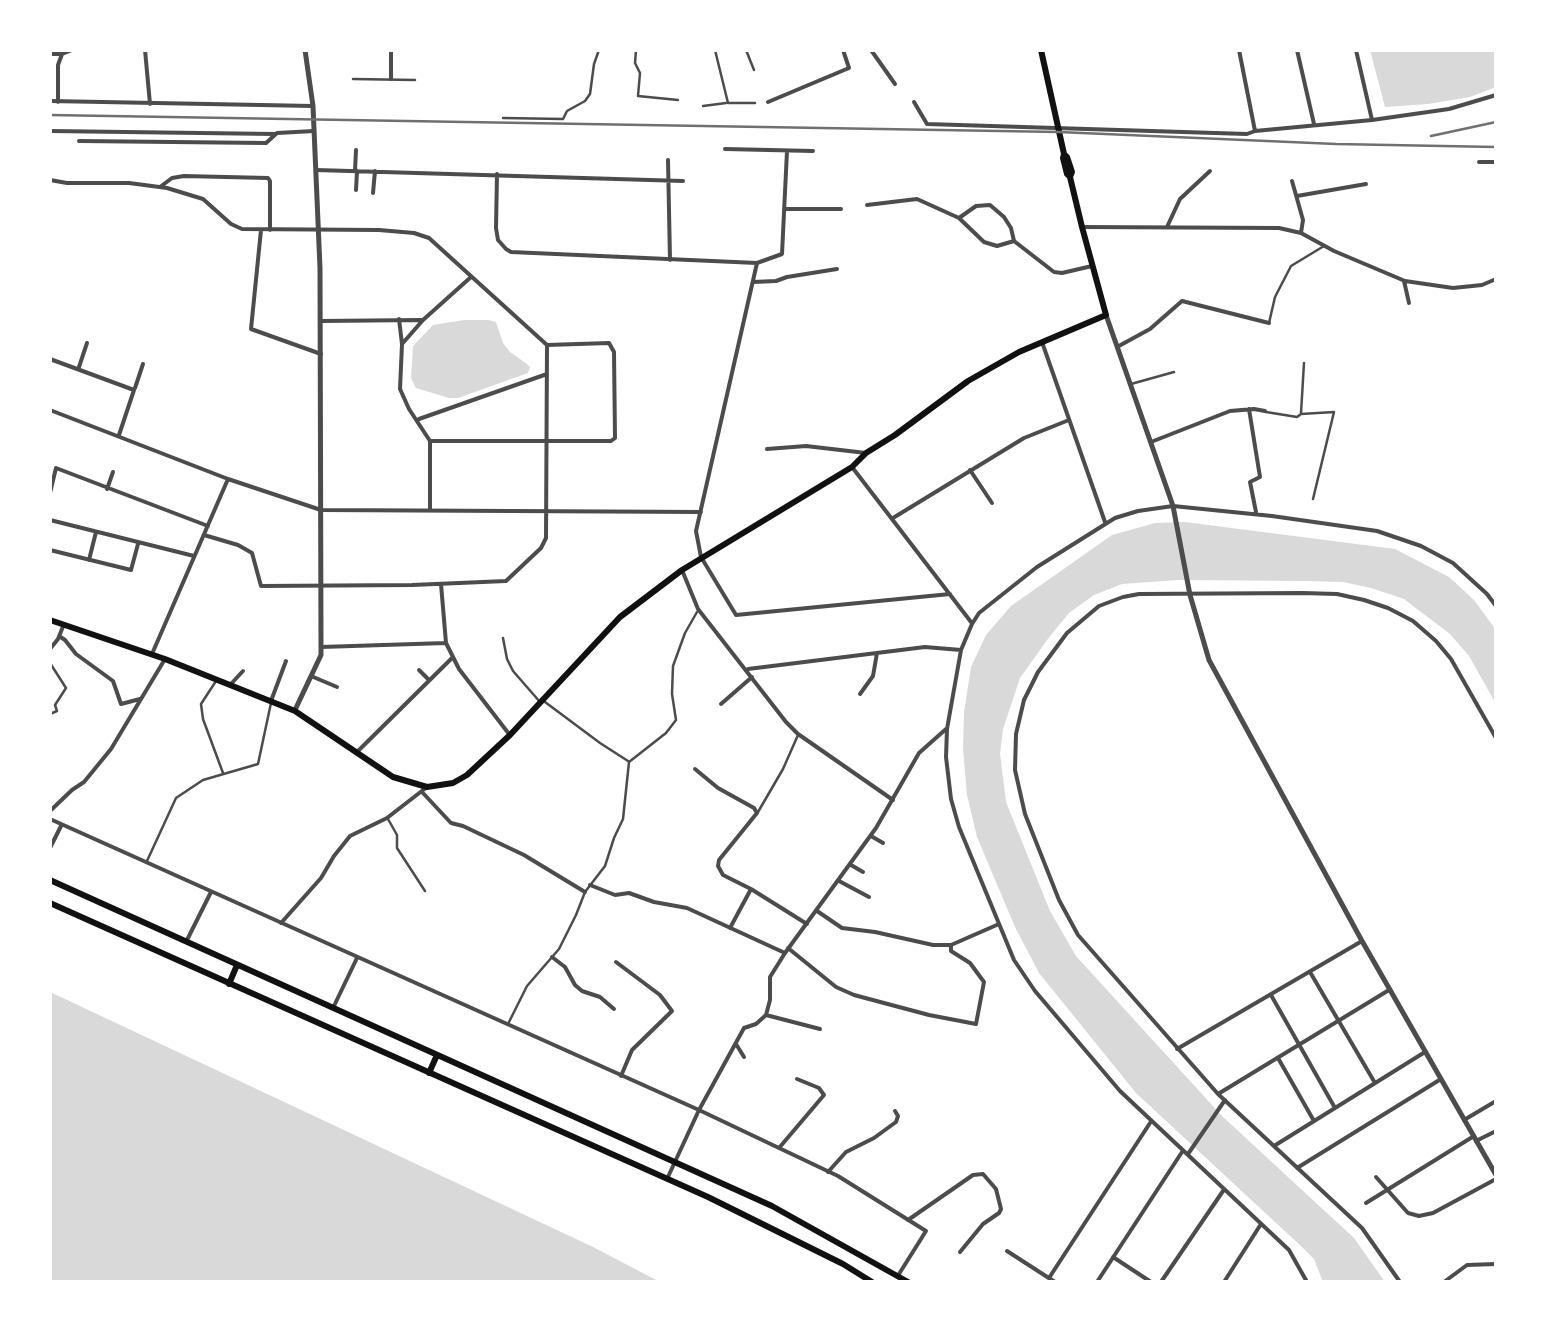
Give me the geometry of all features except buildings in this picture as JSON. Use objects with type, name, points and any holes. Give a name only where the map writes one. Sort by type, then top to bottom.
[{"type":"main road","points":[[50,620],[165,658],[295,710],[394,777],[424,789],[444,786],[468,775],[620,617],[682,570],[852,467],[968,381],[1019,352],[1106,315],[1041,50]]},
{"type":"main road","points":[[50,880],[772,1206],[908,1282]]},
{"type":"main road","points":[[50,903],[759,1221],[872,1282]]},
{"type":"main road","points":[[229,984],[237,965]]},
{"type":"main road","points":[[430,1073],[437,1055]]},
{"type":"street","points":[[50,54],[72,50]]},
{"type":"street","points":[[145,50],[150,104]]},
{"type":"street","points":[[295,710],[321,656],[321,320],[314,131],[305,50]]},
{"type":"street","points":[[391,50],[391,78]]},
{"type":"street","points":[[768,102],[850,68],[843,50]]},
{"type":"street","points":[[871,50],[896,84]]},
{"type":"street","points":[[1238,50],[1255,131]]},
{"type":"street","points":[[1296,50],[1314,124]]},
{"type":"street","points":[[1356,50],[1372,120]]},
{"type":"street","points":[[58,102],[58,65],[62,54]]},
{"type":"street","points":[[914,102],[927,124],[1248,134],[1449,109],[1496,96]]},
{"type":"street","points":[[50,102],[312,106]]},
{"type":"street","points":[[50,131],[314,131]]},
{"type":"street","points":[[78,141],[266,142],[275,134]]},
{"type":"street","points":[[725,149],[813,151]]},
{"type":"street","points":[[356,150],[356,190]]},
{"type":"street","points":[[497,174],[496,228],[498,240],[506,250],[757,263],[782,254],[787,150]]},
{"type":"street","points":[[668,160],[670,260]]},
{"type":"street","points":[[1479,162],[1496,162]]},
{"type":"street","points":[[316,170],[683,181]]},
{"type":"street","points":[[373,193],[374,171]]},
{"type":"street","points":[[1167,227],[1180,199],[1210,171]]},
{"type":"street","points":[[160,188],[172,178],[184,176],[268,178],[270,230]]},
{"type":"street","points":[[50,180],[160,188],[203,200],[231,224],[242,228],[414,233],[429,238],[547,345],[609,343],[614,352],[615,438],[611,441],[430,442]]},
{"type":"street","points":[[1292,181],[1303,220],[1301,233]]},
{"type":"street","points":[[1296,196],[1366,184]]},
{"type":"street","points":[[866,204],[917,198],[959,218],[992,246],[1014,241]]},
{"type":"street","points":[[959,218],[976,206],[990,206],[1004,217],[1014,241],[1054,272],[1092,266]]},
{"type":"street","points":[[784,208],[841,208]]},
{"type":"street","points":[[1082,227],[1279,228],[1301,233],[1404,281],[1453,288],[1482,285],[1496,279]]},
{"type":"street","points":[[261,230],[251,329],[321,354]]},
{"type":"street","points":[[757,263],[696,531],[701,557],[736,615],[950,594]]},
{"type":"street","points":[[753,282],[776,282],[837,270]]},
{"type":"street","points":[[402,344],[472,276]]},
{"type":"street","points":[[1404,281],[1409,302]]},
{"type":"street","points":[[1117,347],[1150,329],[1182,302],[1269,323]]},
{"type":"street","points":[[1106,315],[1172,506],[1190,595],[1209,660],[1496,1177],[1433,1213],[1419,1216],[1408,1212],[1376,1177]]},
{"type":"street","points":[[321,320],[423,320]]},
{"type":"street","points":[[399,320],[400,388],[430,442],[430,510]]},
{"type":"street","points":[[78,369],[87,342]]},
{"type":"street","points":[[1042,342],[1105,523]]},
{"type":"street","points":[[204,536],[252,553],[261,586],[500,583],[512,578],[544,544],[547,345]]},
{"type":"street","points":[[50,358],[134,390]]},
{"type":"street","points":[[119,435],[143,364]]},
{"type":"street","points":[[417,420],[547,374]]},
{"type":"street","points":[[1249,409],[1260,477],[1250,482],[1256,514]]},
{"type":"street","points":[[50,410],[228,479],[321,510],[701,512]]},
{"type":"street","points":[[1150,442],[1230,411],[1265,412]]},
{"type":"street","points":[[893,518],[1024,438],[1069,420]]},
{"type":"street","points":[[767,449],[806,446],[866,453]]},
{"type":"street","points":[[852,467],[972,624]]},
{"type":"street","points":[[50,493],[56,468],[208,526]]},
{"type":"street","points":[[970,470],[992,503]]},
{"type":"street","points":[[107,489],[113,472]]},
{"type":"street","points":[[152,654],[228,479]]},
{"type":"street","points":[[1308,1282],[1289,1250],[1120,1091],[1035,991],[1014,960],[954,812],[947,770],[947,729],[962,650],[972,624],[1007,589],[1105,523],[1138,510],[1172,506],[1377,531],[1421,546],[1453,564],[1496,606]]},
{"type":"street","points":[[50,520],[194,556]]},
{"type":"street","points":[[89,560],[96,532]]},
{"type":"street","points":[[50,550],[131,570],[138,542]]},
{"type":"street","points":[[682,570],[698,610],[778,713],[798,734],[893,800]]},
{"type":"street","points":[[441,584],[446,644],[452,658],[510,735]]},
{"type":"street","points":[[1400,1282],[1362,1228],[1223,1103],[1078,935],[1059,900],[1025,814],[1018,790],[1016,734],[1024,700],[1038,672],[1066,633],[1099,606],[1123,597],[1158,593],[1337,594],[1388,608],[1413,621],[1436,641],[1462,676],[1496,738]]},
{"type":"street","points":[[50,649],[64,624]]},
{"type":"street","points":[[59,636],[113,681],[121,704],[141,699]]},
{"type":"street","points":[[321,648],[446,644]]},
{"type":"street","points":[[746,670],[925,646],[962,650]]},
{"type":"street","points":[[860,694],[873,676],[877,653]]},
{"type":"street","points":[[50,811],[84,782],[111,748],[165,658]]},
{"type":"street","points":[[356,752],[452,658]]},
{"type":"street","points":[[272,701],[286,661]]},
{"type":"street","points":[[419,670],[429,680]]},
{"type":"street","points":[[230,685],[243,671]]},
{"type":"street","points":[[311,676],[336,687]]},
{"type":"street","points":[[721,704],[752,677]]},
{"type":"street","points":[[667,1179],[744,1028],[766,1015],[770,978],[786,950],[870,836],[918,753],[947,729]]},
{"type":"street","points":[[695,769],[757,813],[718,860],[723,875],[807,924]]},
{"type":"street","points":[[280,923],[321,878],[350,836],[387,818],[424,789],[451,823],[524,854],[585,892]]},
{"type":"street","points":[[50,819],[700,1110],[828,1172],[926,1231],[898,1275]]},
{"type":"street","points":[[50,848],[62,824]]},
{"type":"street","points":[[870,836],[883,844]]},
{"type":"street","points":[[850,865],[863,872]]},
{"type":"street","points":[[838,882],[868,897]]},
{"type":"street","points":[[590,886],[615,895],[629,893],[687,908],[786,950],[854,995],[976,1024],[984,982],[970,963],[950,951],[951,945]]},
{"type":"street","points":[[730,928],[751,889]]},
{"type":"street","points":[[186,942],[211,891]]},
{"type":"street","points":[[816,911],[842,928],[932,945],[951,945],[998,924]]},
{"type":"street","points":[[1177,1049],[1362,941]]},
{"type":"street","points":[[333,1008],[357,958]]},
{"type":"street","points":[[552,958],[565,967],[582,991],[600,998],[614,1010]]},
{"type":"street","points":[[616,962],[645,982],[672,1010],[632,1050],[621,1076]]},
{"type":"street","points":[[1310,972],[1375,1083]]},
{"type":"street","points":[[1218,1094],[1390,989]]},
{"type":"street","points":[[1271,995],[1335,1108]]},
{"type":"street","points":[[766,1015],[820,1029]]},
{"type":"street","points":[[736,1044],[744,1058]]},
{"type":"street","points":[[1274,1146],[1425,1052]]},
{"type":"street","points":[[1278,1058],[1314,1121]]},
{"type":"street","points":[[779,1148],[824,1095],[820,1088],[797,1079]]},
{"type":"street","points":[[1298,1168],[1440,1079]]},
{"type":"street","points":[[1464,1120],[1496,1101]]},
{"type":"street","points":[[1097,1282],[1223,1103]]},
{"type":"street","points":[[828,1172],[846,1152],[896,1122],[895,1111]]},
{"type":"street","points":[[1049,1278],[1150,1122]]},
{"type":"street","points":[[1366,1203],[1475,1139],[1496,1131]]},
{"type":"street","points":[[908,1220],[973,1175],[982,1174],[996,1188],[1001,1210],[983,1224],[960,1252]]},
{"type":"street","points":[[1161,1282],[1223,1190]]},
{"type":"street","points":[[1224,1282],[1261,1224]]},
{"type":"street","points":[[1007,1251],[1055,1282]]},
{"type":"street","points":[[1113,1257],[1151,1282]]},
{"type":"street","points":[[1444,1282],[1467,1265],[1496,1264]]},
{"type":"lane","points":[[503,118],[563,119],[570,108],[590,94],[600,50]]},
{"type":"lane","points":[[636,50],[638,96],[678,100]]},
{"type":"lane","points":[[715,50],[728,103]]},
{"type":"lane","points":[[746,50],[754,70]]},
{"type":"lane","points":[[353,78],[415,80]]},
{"type":"lane","points":[[703,106],[755,103]]},
{"type":"lane","points":[[1269,323],[1275,298],[1291,266],[1325,245]]},
{"type":"lane","points":[[1301,414],[1304,363]]},
{"type":"lane","points":[[1130,384],[1174,372]]},
{"type":"lane","points":[[1265,412],[1297,418],[1301,414],[1334,412],[1313,498]]},
{"type":"lane","points":[[507,1025],[527,986],[559,949],[585,892],[605,866],[623,819],[629,762],[666,733],[676,720],[673,666],[698,610]]},
{"type":"lane","points":[[504,638],[513,671],[542,701],[629,762]]},
{"type":"lane","points":[[50,663],[66,688],[55,705],[58,711],[50,714]]},
{"type":"lane","points":[[217,679],[202,704],[223,774]]},
{"type":"lane","points":[[146,862],[176,798],[203,780],[258,764],[272,701]]},
{"type":"lane","points":[[757,813],[798,734]]},
{"type":"lane","points":[[387,818],[396,834],[397,848],[425,892]]},
{"type":"shaded area","points":[[1370,50],[1496,50],[1496,87],[1470,97],[1385,107]]},
{"type":"shaded area","points":[[464,320],[496,322],[503,343],[530,367],[528,373],[458,398],[416,388],[411,378],[413,346],[433,325]]},
{"type":"shaded area","points":[[1185,522],[1395,549],[1449,577],[1474,600],[1496,630],[1496,704],[1469,656],[1450,634],[1404,599],[1371,588],[1307,581],[1178,580],[1122,584],[1094,595],[1069,613],[1050,636],[1020,678],[1003,729],[1000,754],[1006,802],[1050,911],[1076,956],[1222,1116],[1354,1238],[1385,1282],[1323,1282],[1314,1259],[1136,1093],[1039,973],[977,837],[967,795],[964,712],[971,667],[986,635],[1011,606],[1112,535],[1155,523]]},
{"type":"shaded area","points":[[50,992],[593,1247],[660,1282],[50,1282]]},
{"type":"railway","points":[[50,115],[1059,132],[1496,147]]},
{"type":"railway","points":[[1431,136],[1496,122]]}]
